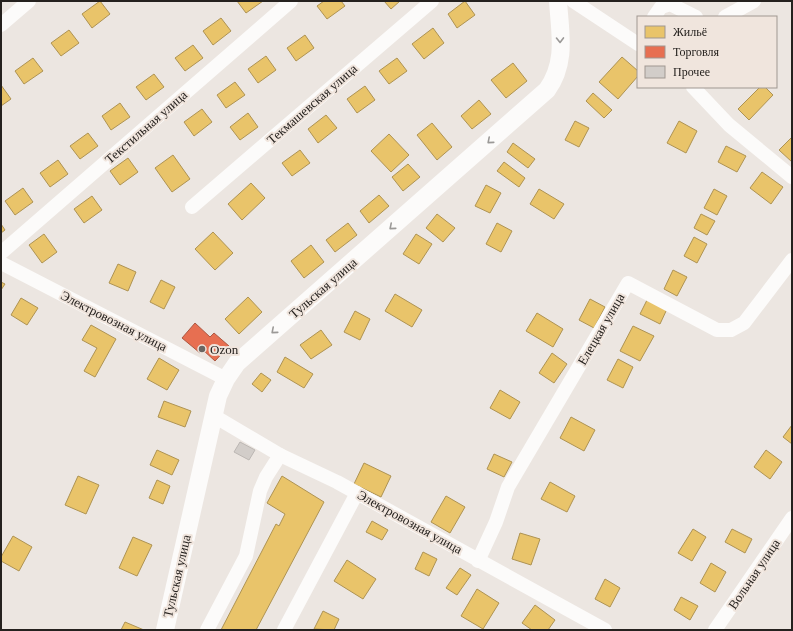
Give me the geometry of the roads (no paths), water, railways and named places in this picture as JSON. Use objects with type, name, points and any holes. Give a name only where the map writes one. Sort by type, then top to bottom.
[{"type":"main road","name":"Тульская улица","points":[[165,630],[218,396],[226,379],[237,363],[547,90],[555,78],[560,64],[561,40],[558,1]]},
{"type":"street","points":[[1,25],[29,1]]},
{"type":"street","name":"Текстильная улица","points":[[1,253],[291,1]]},
{"type":"street","name":"Текмашевская улица","points":[[192,207],[432,1]]},
{"type":"street","points":[[573,1],[637,43]]},
{"type":"street","points":[[727,16],[754,1]]},
{"type":"street","points":[[655,16],[661,7],[670,4],[694,16]]},
{"type":"street","points":[[694,88],[729,125],[792,177]]},
{"type":"street","name":"Елецкая улица","points":[[478,561],[496,522],[508,487],[628,283],[717,330],[731,330],[744,323],[792,260]]},
{"type":"street","name":"Электровозная улица","points":[[1,263],[226,379]]},
{"type":"street","name":"Электровозная улица","points":[[214,416],[280,454],[357,493],[605,630]]},
{"type":"street","points":[[207,630],[246,556],[260,491],[266,477],[280,454]]},
{"type":"street","points":[[284,630],[357,493]]},
{"type":"street","name":"Вольная улица","points":[[715,630],[792,518]]},
{"type":"place","name":"Ozon","points":[[202,349]]}]
